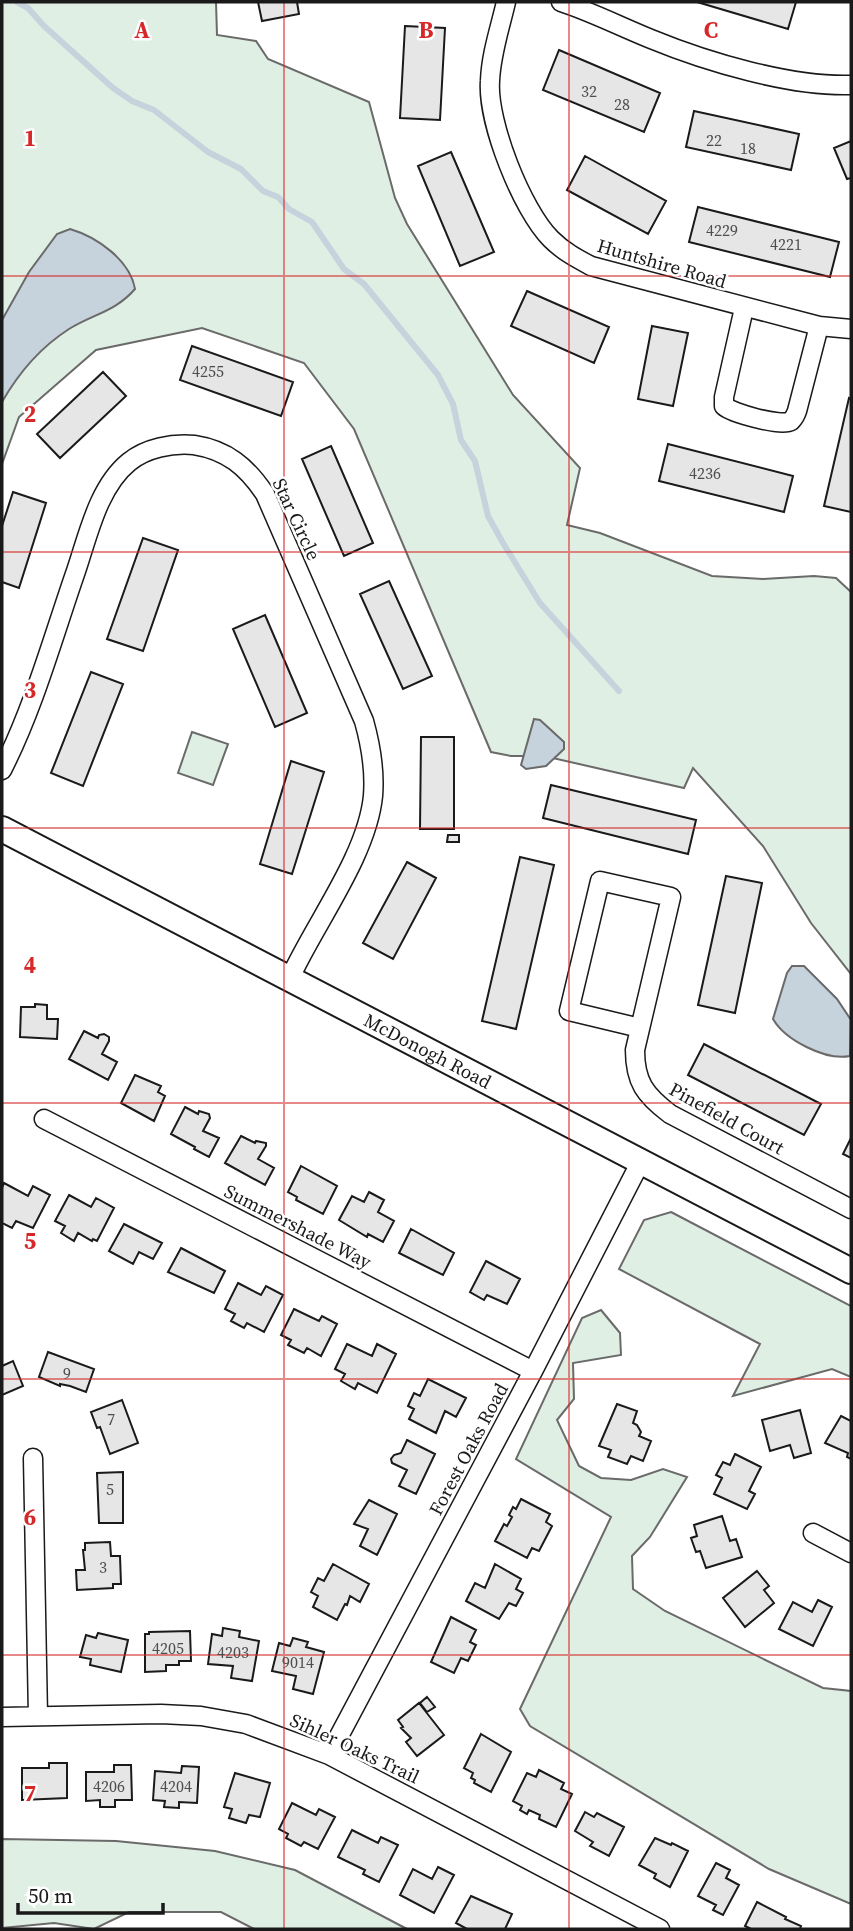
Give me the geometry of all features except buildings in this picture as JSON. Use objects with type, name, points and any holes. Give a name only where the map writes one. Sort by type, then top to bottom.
[{"type":"main road","name":"McDonogh Road","points":[[2,830],[851,1271]]},
{"type":"street","name":"Huntshire Road","points":[[506,2],[492,58],[489,83],[496,131],[523,195],[542,228],[569,255],[591,266],[744,308],[819,326],[851,329]]},
{"type":"street","points":[[561,2],[655,41],[712,60],[815,85],[851,85]]},
{"type":"street","points":[[744,308],[724,397],[724,406],[731,412],[783,423],[792,420],[797,411],[819,326]]},
{"type":"street","name":"Star Circle","points":[[2,770],[20,730],[95,518],[114,480],[128,463],[165,446],[185,444],[203,447],[235,460],[251,473],[265,494],[364,721],[373,772],[373,797],[359,847],[290,978]]},
{"type":"street","name":"Pinefield Court","points":[[640,1028],[569,1011],[600,881],[671,897],[635,1050],[635,1067],[642,1087],[654,1102],[670,1114],[851,1209]]},
{"type":"street","name":"Summershade Way","points":[[44,1119],[533,1371]]},
{"type":"street","name":"Forest Oaks Road","points":[[329,1755],[641,1161]]},
{"type":"street","points":[[33,1458],[38,1716]]},
{"type":"street","points":[[813,1533],[851,1553]]},
{"type":"street","name":"Sihler Oaks Trail","points":[[2,1717],[161,1714],[201,1716],[246,1724],[329,1755],[660,1929]]},
{"type":"green space","points":[[2,2],[216,2],[217,35],[256,41],[268,59],[369,102],[395,198],[407,224],[513,395],[580,468],[567,525],[600,533],[712,576],[763,579],[814,576],[836,578],[851,592],[851,974],[811,923],[763,846],[693,768],[684,788],[544,756],[511,756],[491,752],[354,429],[304,363],[202,328],[96,350],[19,417],[2,464]]},
{"type":"green space","points":[[192,732],[228,744],[213,785],[178,773]]},
{"type":"green space","points":[[671,1212],[851,1306],[851,1377],[832,1369],[733,1396],[760,1344],[619,1269],[644,1220]]},
{"type":"green space","points":[[601,1310],[620,1333],[621,1355],[573,1363],[574,1399],[557,1420],[579,1466],[601,1478],[631,1480],[663,1469],[687,1477],[650,1537],[632,1556],[633,1589],[665,1611],[823,1688],[851,1691],[851,1904],[769,1869],[530,1726],[520,1709],[611,1517],[516,1459],[582,1318]]},
{"type":"green space","points":[[2,1839],[116,1841],[215,1851],[295,1870],[407,1929],[254,1929],[221,1912],[129,1912],[94,1929],[54,1923],[2,1928]]},
{"type":"shaded area","points":[[70,229],[111,251],[127,269],[135,289],[120,303],[69,329],[49,344],[23,371],[2,402],[2,320],[29,272],[57,234]]},
{"type":"shaded area","points":[[534,719],[540,720],[564,742],[564,749],[546,766],[526,769],[521,765]]},
{"type":"shaded area","points":[[792,966],[804,966],[837,999],[851,1020],[850,1056],[830,1055],[807,1047],[787,1034],[773,1019],[787,973]]},
{"type":"waterway","points":[[17,2],[28,8],[44,26],[113,88],[132,101],[154,110],[208,152],[241,169],[263,191],[278,197],[289,209],[312,222],[344,269],[364,284],[438,375],[453,404],[461,440],[475,461],[488,516],[503,543],[540,603],[619,691]]}]
